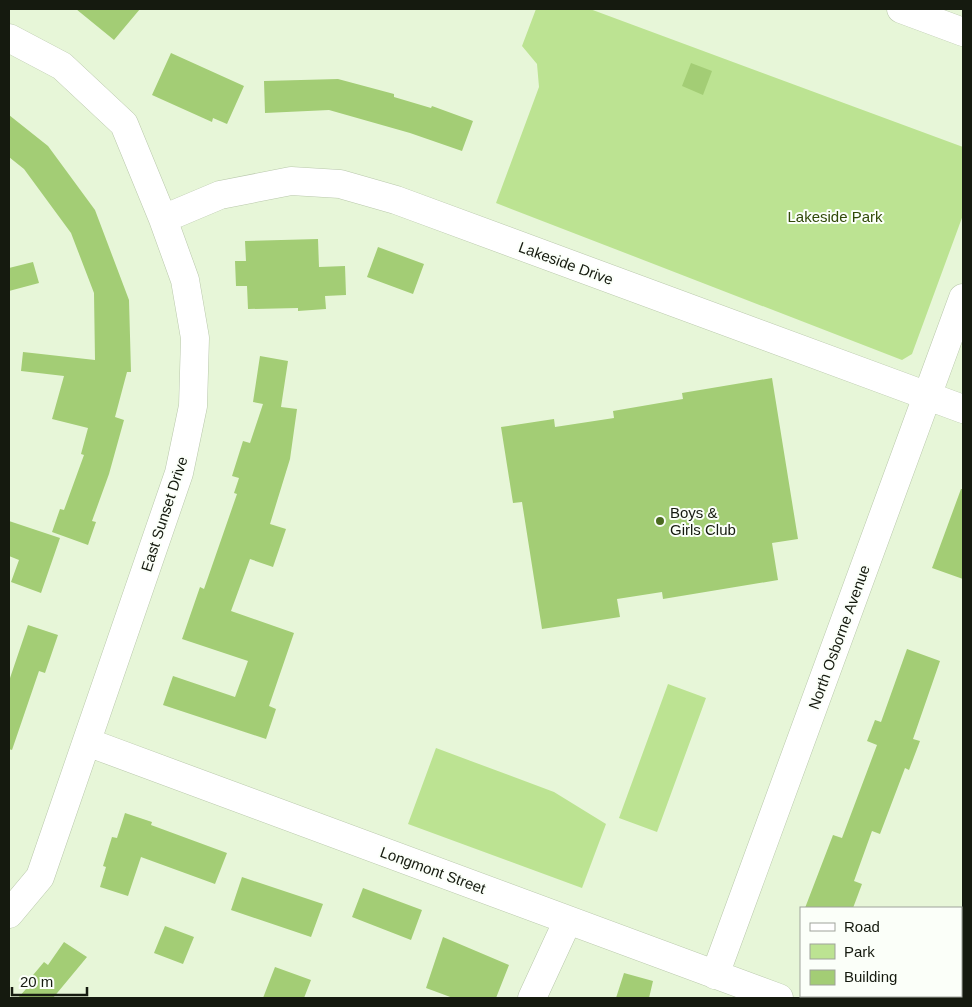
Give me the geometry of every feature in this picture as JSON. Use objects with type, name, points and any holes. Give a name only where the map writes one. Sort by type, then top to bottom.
[{"type":"street","points":[[901,9],[963,32]]},
{"type":"street","name":"East Sunset Drive","points":[[9,38],[62,66],[124,124],[163,219],[185,280],[195,338],[193,406],[179,473],[40,877],[9,914]]},
{"type":"street","name":"Lakeside Drive","points":[[163,219],[229,193],[291,181],[340,184],[396,200],[963,409]]},
{"type":"street","name":"North Osborne Avenue","points":[[716,975],[963,298]]},
{"type":"street","name":"Longmont Street","points":[[86,742],[779,998]]},
{"type":"street","points":[[532,998],[568,920]]},
{"type":"green space","name":"Lakeside Park","points":[[536,9],[590,9],[963,147],[963,215],[912,354],[902,360],[496,203],[539,87],[537,64],[522,46]]},
{"type":"green space","points":[[668,684],[706,698],[657,832],[619,818]]},
{"type":"green space","points":[[436,748],[554,792],[606,824],[582,888],[408,824]]},
{"type":"building","points":[[76,9],[140,9],[114,40]]},
{"type":"building","points":[[171,53],[244,86],[227,124],[213,118],[212,122],[152,95]]},
{"type":"building","points":[[691,63],[712,71],[703,95],[682,86]]},
{"type":"building","points":[[338,79],[394,94],[394,97],[431,108],[432,106],[473,121],[462,151],[410,133],[329,110],[265,113],[264,81]]},
{"type":"building","points":[[9,115],[48,146],[95,210],[129,300],[131,372],[127,372],[115,417],[124,420],[109,474],[92,521],[96,522],[88,545],[52,532],[60,509],[64,510],[84,455],[81,454],[88,428],[52,419],[64,376],[21,371],[23,352],[95,360],[94,293],[71,233],[24,169],[9,157]]},
{"type":"building","points":[[318,239],[319,267],[345,266],[346,295],[325,296],[326,309],[298,311],[298,308],[248,309],[247,286],[236,286],[235,261],[246,261],[245,241]]},
{"type":"building","points":[[378,247],[424,264],[413,294],[367,277]]},
{"type":"building","points":[[33,262],[39,283],[9,291],[9,268]]},
{"type":"building","points":[[260,356],[288,361],[281,407],[297,409],[290,459],[270,524],[286,529],[273,567],[250,559],[231,611],[294,633],[269,706],[276,709],[266,739],[163,705],[173,676],[235,697],[248,661],[182,639],[200,587],[204,589],[237,494],[234,493],[239,478],[232,476],[243,441],[250,443],[263,404],[253,402]]},
{"type":"building","name":"Boys & Girls Club","points":[[772,378],[798,539],[772,543],[778,580],[663,599],[662,592],[617,599],[620,617],[542,629],[522,502],[513,503],[501,427],[554,419],[555,427],[614,418],[613,411],[683,399],[682,393]]},
{"type":"building","points":[[961,489],[963,489],[963,579],[932,568]]},
{"type":"building","points":[[9,521],[60,538],[41,593],[11,582],[19,560],[9,556]]},
{"type":"building","points":[[28,625],[58,635],[45,673],[39,671],[12,750],[9,749],[9,681]]},
{"type":"building","points":[[907,649],[940,661],[913,739],[920,741],[909,770],[905,768],[880,834],[872,831],[854,881],[862,884],[853,907],[805,907],[833,835],[842,838],[877,745],[867,741],[875,720],[881,722]]},
{"type":"building","points":[[125,813],[152,822],[151,825],[227,853],[215,884],[141,857],[128,896],[100,887],[106,867],[103,866],[112,837],[117,838]]},
{"type":"building","points":[[242,877],[323,904],[311,937],[231,910]]},
{"type":"building","points":[[363,888],[422,910],[411,940],[352,917]]},
{"type":"building","points":[[165,926],[194,937],[183,964],[154,953]]},
{"type":"building","points":[[443,937],[509,965],[496,998],[453,998],[426,988]]},
{"type":"building","points":[[64,942],[87,957],[53,998],[18,998],[26,989],[23,987],[44,962],[48,965]]},
{"type":"building","points":[[275,967],[311,980],[304,998],[263,998]]},
{"type":"building","points":[[624,973],[653,981],[649,998],[616,998]]},
{"type":"place","name":"Boys & Girls Club","points":[[660,521]]}]
